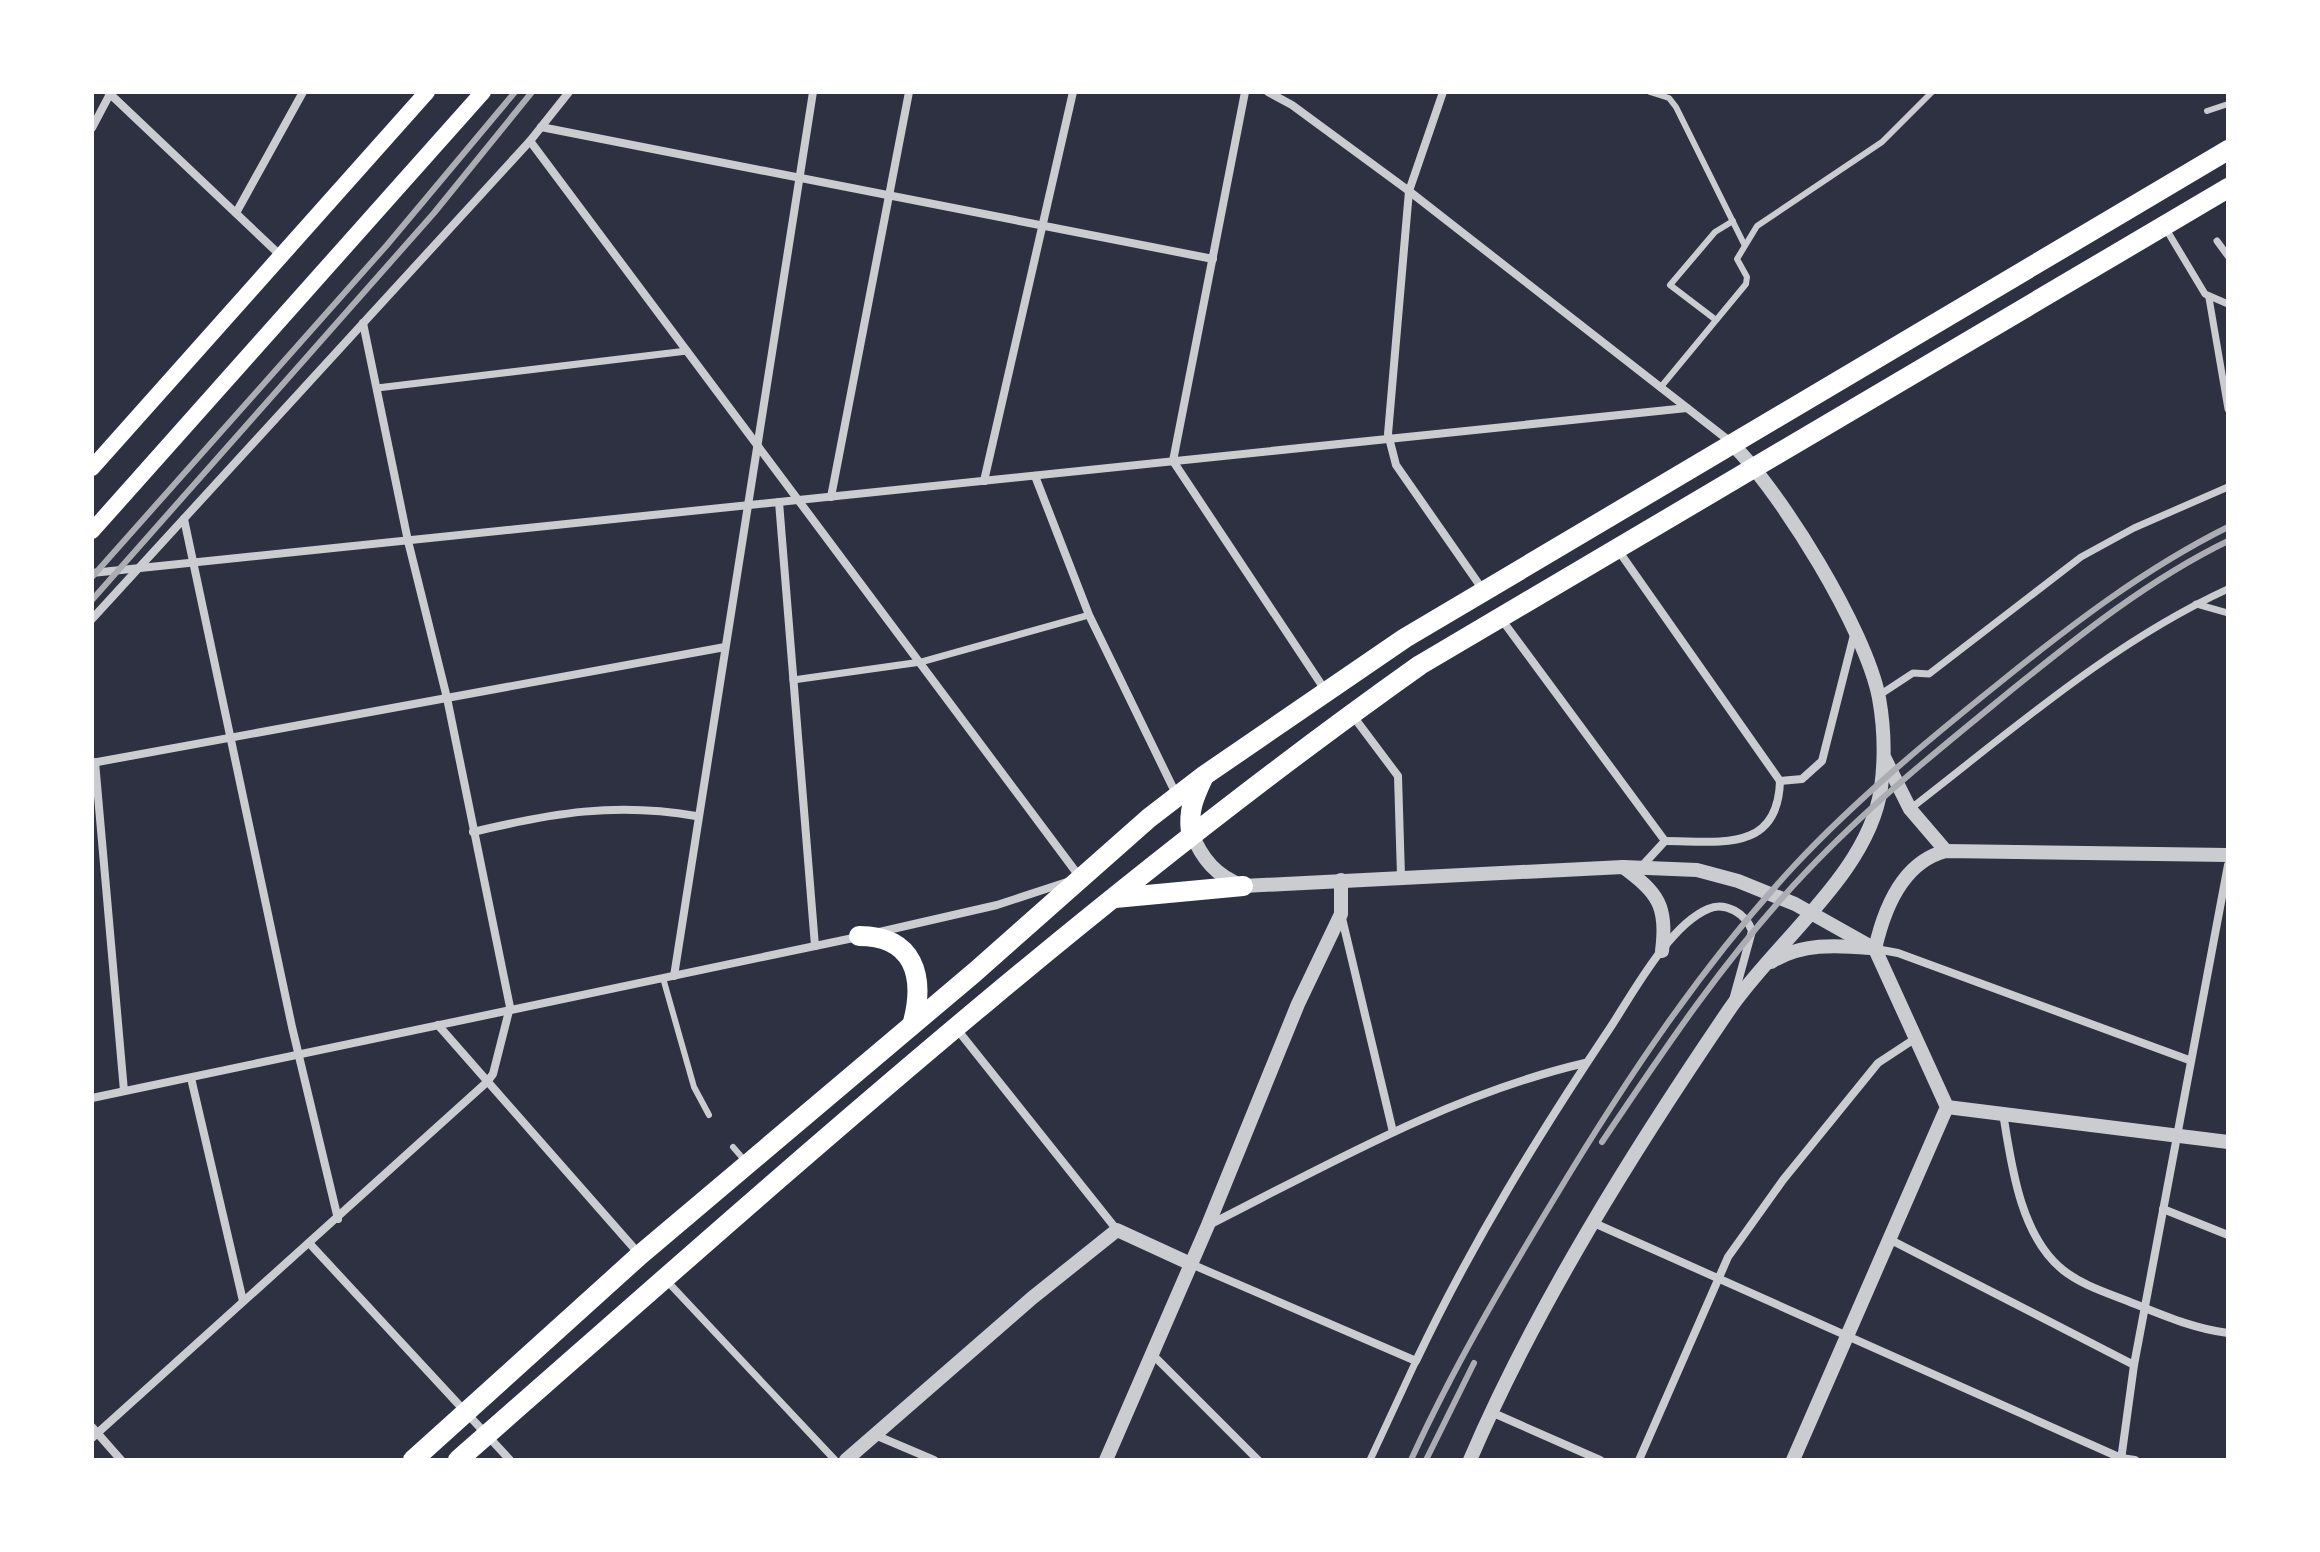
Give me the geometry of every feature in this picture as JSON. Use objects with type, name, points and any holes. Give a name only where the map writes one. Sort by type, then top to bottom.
[{"type":"main road","points":[[92,468],[427,92]]},
{"type":"main road","points":[[92,531],[483,92]]},
{"type":"main road","points":[[413,1460],[640,1255],[975,972],[1082,875],[1205,775],[1326,690],[1484,591],[2228,150]]},
{"type":"main road","points":[[458,1460],[956,1028],[1191,832],[1351,713],[1420,665],[1500,617],[2228,188]]},
{"type":"main road","points":[[1191,832],[1189,818],[1193,798],[1205,775]]},
{"type":"main road","points":[[1115,898],[1243,886]]},
{"type":"main road","points":[[859,936],[876,936],[900,948],[915,968],[920,988],[913,1022]]},
{"type":"street","points":[[236,213],[303,92]]},
{"type":"street","points":[[92,619],[530,141],[569,92]]},
{"type":"street","points":[[674,976],[696,816],[813,92]]},
{"type":"street","points":[[831,497],[909,92]]},
{"type":"street","points":[[984,481],[1073,92]]},
{"type":"street","points":[[1245,92],[1173,461],[1326,690]]},
{"type":"street","points":[[1268,92],[1292,105],[1409,191],[1687,408],[1756,466],[1776,492],[1855,631],[1878,696],[1883,756],[1881,790],[1870,824],[1850,863],[1730,1008],[1594,1223],[1491,1411],[1470,1460]]},
{"type":"street","points":[[1443,92],[1409,191],[1389,439],[1396,465],[1484,591]]},
{"type":"street","points":[[92,128],[109,93],[281,256]]},
{"type":"street","points":[[541,127],[1213,259]]},
{"type":"street","points":[[92,1098],[510,1007],[815,946],[997,905],[1082,875],[530,141]]},
{"type":"street","points":[[2164,226],[2209,298],[2228,409]]},
{"type":"street","points":[[2217,241],[2228,256]]},
{"type":"street","points":[[2209,298],[2228,304]]},
{"type":"street","points":[[121,1460],[94,1433],[338,1219],[487,1082],[493,1074],[510,1007],[447,698],[408,541],[363,323]]},
{"type":"street","points":[[377,388],[687,351]]},
{"type":"street","points":[[92,573],[1687,408]]},
{"type":"street","points":[[1035,476],[1089,615],[1177,796]]},
{"type":"street","points":[[1878,696],[1913,673],[1929,674],[2081,557],[2134,528],[2228,487]]},
{"type":"street","points":[[779,502],[815,946]]},
{"type":"street","points":[[184,519],[338,1219]]},
{"type":"street","points":[[1617,548],[1780,781],[1773,816],[1751,836],[1731,842],[1665,841],[1641,867]]},
{"type":"street","points":[[1910,809],[2096,667],[2194,603],[2228,589]]},
{"type":"street","points":[[2194,603],[2228,613]]},
{"type":"street","points":[[793,680],[921,662],[1089,615]]},
{"type":"street","points":[[1500,617],[1665,841]]},
{"type":"street","points":[[1780,781],[1802,779],[1822,761],[1855,631]]},
{"type":"street","points":[[124,1091],[93,762],[725,647]]},
{"type":"street","points":[[1351,713],[1398,776],[1401,876]]},
{"type":"street","points":[[1883,756],[1910,809],[1946,851]]},
{"type":"street","points":[[473,832],[535,817],[618,807],[696,816]]},
{"type":"street","points":[[1191,832],[1206,862],[1220,875],[1243,886],[1623,867],[1697,870],[1755,887],[1809,912],[1875,949],[1947,1107],[1793,1460]]},
{"type":"street","points":[[1875,949],[1884,913],[1905,878],[1924,860],[1946,851],[2228,855]]},
{"type":"street","points":[[2121,1459],[2144,1308],[2228,865]]},
{"type":"street","points":[[1623,867],[1652,889],[1660,906],[1665,925],[1662,951]]},
{"type":"street","points":[[1341,880],[1341,914],[1393,1132]]},
{"type":"street","points":[[1370,1460],[1416,1361],[1500,1198],[1662,951],[1708,909],[1723,907],[1738,912],[1750,926],[1751,941],[1730,1008]]},
{"type":"street","points":[[1106,1460],[1208,1225],[1298,1004],[1341,914]]},
{"type":"street","points":[[1762,968],[1781,956],[1820,946],[1898,953],[2189,1060]]},
{"type":"street","points":[[438,1025],[640,1255]]},
{"type":"street","points":[[956,1028],[1117,1230],[1416,1361]]},
{"type":"street","points":[[1639,1460],[1735,1246],[1878,1063],[1916,1038]]},
{"type":"street","points":[[1208,1225],[1393,1132],[1509,1084],[1586,1063]]},
{"type":"street","points":[[191,1078],[243,1301]]},
{"type":"street","points":[[1947,1107],[2228,1142]]},
{"type":"street","points":[[2003,1112],[2020,1193],[2032,1228],[2045,1250],[2063,1270],[2187,1325],[2228,1333]]},
{"type":"street","points":[[2163,1209],[2228,1235]]},
{"type":"street","points":[[1594,1223],[2121,1459],[2135,1460]]},
{"type":"street","points":[[846,1460],[1032,1298],[1117,1230]]},
{"type":"street","points":[[1889,1239],[2134,1365]]},
{"type":"street","points":[[310,1244],[510,1460]]},
{"type":"street","points":[[665,1279],[835,1460]]},
{"type":"street","points":[[1152,1354],[1258,1460]]},
{"type":"street","points":[[1491,1411],[1600,1460]]},
{"type":"street","points":[[875,1435],[934,1460]]},
{"type":"lane","points":[[1650,92],[1669,98],[1676,107],[1744,244]]},
{"type":"lane","points":[[1660,388],[1748,281],[1737,259],[1757,226],[1890,136],[1932,92]]},
{"type":"lane","points":[[2207,111],[2228,104]]},
{"type":"lane","points":[[1716,320],[1670,285],[1715,232],[1733,221]]},
{"type":"lane","points":[[663,978],[694,1087],[709,1115]]},
{"type":"lane","points":[[733,1147],[748,1165]]},
{"type":"railway","points":[[92,577],[387,245],[515,92]]},
{"type":"railway","points":[[92,600],[434,213],[532,92]]},
{"type":"railway","points":[[1411,1460],[1479,1327],[1581,1155],[1637,1068],[1696,984],[1795,865],[1919,749],[2053,640],[2167,561],[2228,527]]},
{"type":"railway","points":[[1602,1142],[1674,1037],[1750,936],[1777,903],[1855,823],[1933,754],[2091,628],[2171,572],[2228,541]]},
{"type":"railway","points":[[1426,1460],[1474,1363]]}]
